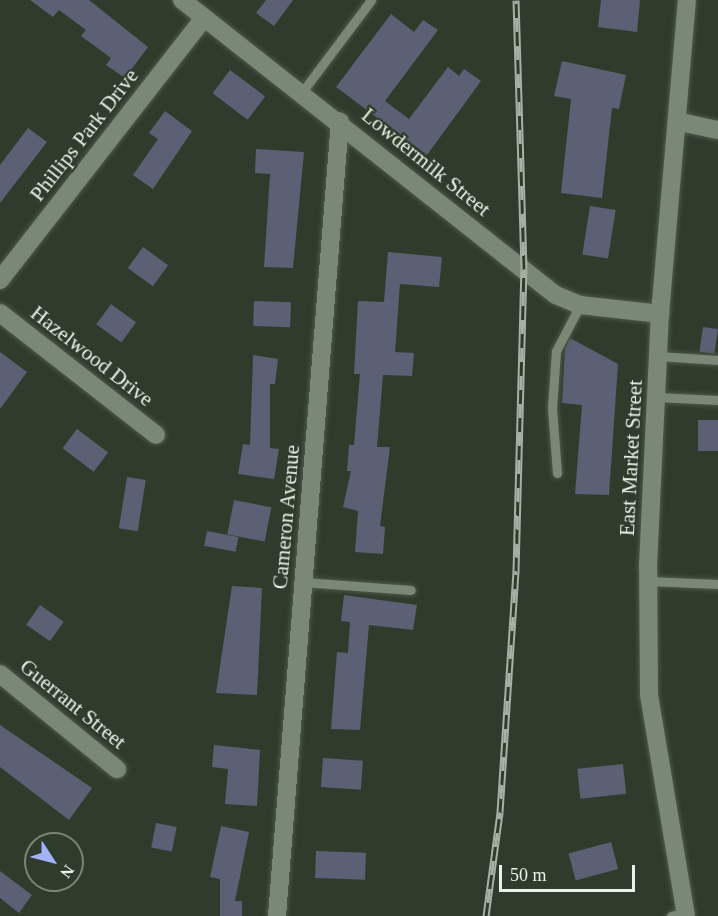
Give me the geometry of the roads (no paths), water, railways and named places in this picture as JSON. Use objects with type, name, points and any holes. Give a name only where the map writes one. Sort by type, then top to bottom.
[{"type":"street","name":"Lowdermilk Street","points":[[182,0],[340,121],[556,295],[580,305],[660,314]]},
{"type":"street","name":"East Market Street","points":[[681,915],[649,694],[648,581],[660,314],[680,122],[687,0]]},
{"type":"street","name":"Phillips Park Drive","points":[[0,280],[204,18]]},
{"type":"street","name":"Cameron Avenue","points":[[277,916],[340,121]]},
{"type":"street","points":[[680,122],[718,130]]},
{"type":"street","name":"Hazelwood Drive","points":[[0,313],[156,435]]},
{"type":"street","name":"Guerrant Street","points":[[0,674],[117,769]]},
{"type":"lane","points":[[302,92],[371,0]]},
{"type":"lane","points":[[557,473],[552,408],[556,351],[580,305]]},
{"type":"lane","points":[[658,356],[718,360]]},
{"type":"lane","points":[[656,397],[718,400]]},
{"type":"lane","points":[[648,581],[718,584]]},
{"type":"lane","points":[[303,582],[411,590]]},
{"type":"railway","points":[[486,916],[500,812],[516,571],[524,269],[516,0]]}]
